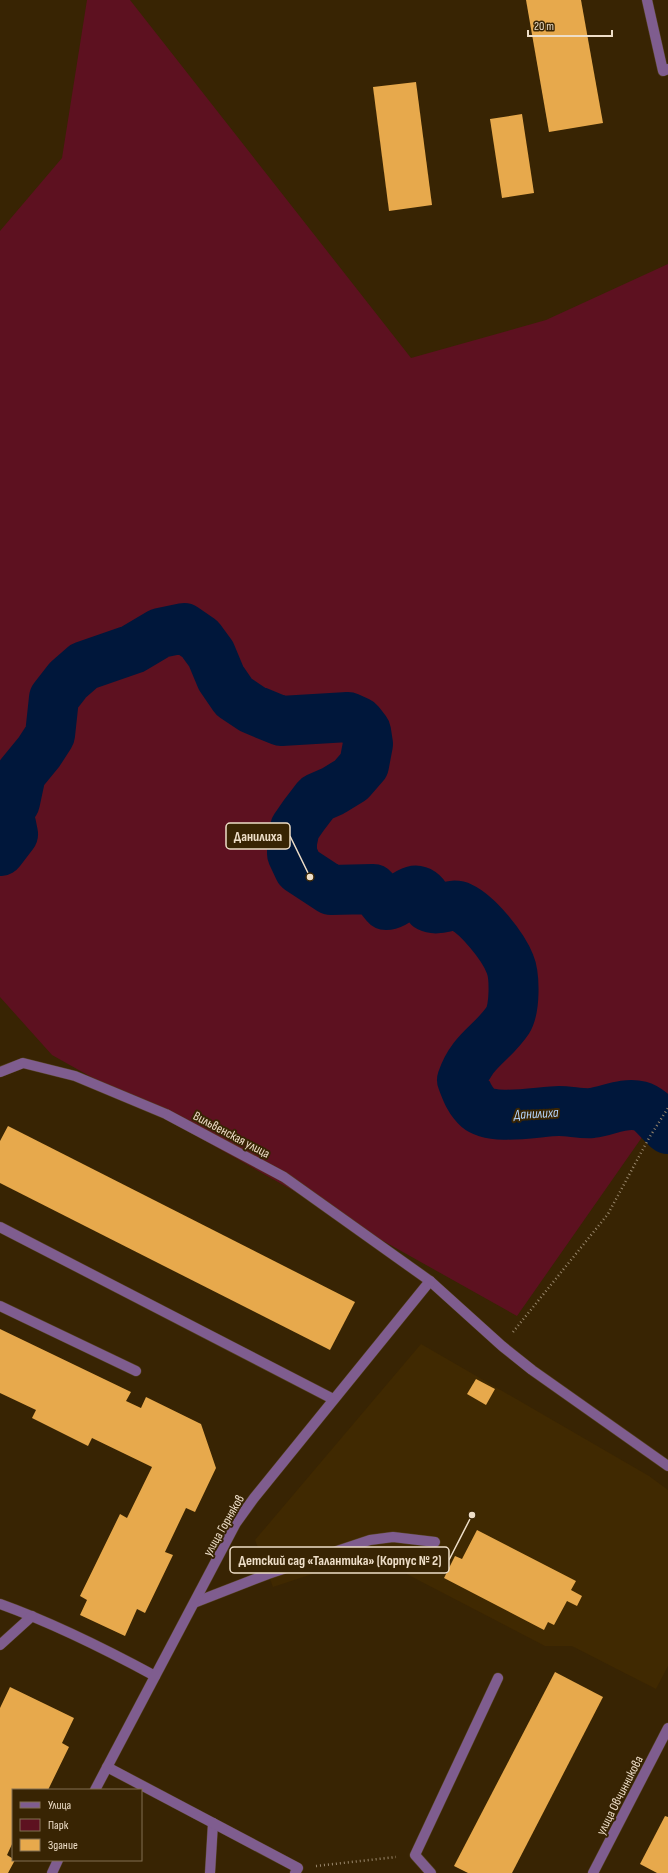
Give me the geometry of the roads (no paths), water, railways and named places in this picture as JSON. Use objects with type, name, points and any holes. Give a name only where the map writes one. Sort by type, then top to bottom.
[{"type":"street","points":[[647,0],[663,71],[668,69]]},
{"type":"street","name":"Вильвенская улица","points":[[0,1072],[23,1063],[75,1076],[166,1114],[284,1177],[430,1281],[502,1346],[532,1370],[668,1466]]},
{"type":"street","points":[[0,1227],[333,1399]]},
{"type":"street","name":"улица Горняков","points":[[96,1789],[196,1602],[236,1523],[254,1498],[333,1399],[430,1281]]},
{"type":"street","points":[[0,1306],[136,1371]]},
{"type":"street","points":[[196,1602],[268,1574],[370,1540],[393,1537],[434,1542]]},
{"type":"street","points":[[0,1604],[32,1616],[126,1660],[155,1676]]},
{"type":"street","points":[[0,1645],[32,1616]]},
{"type":"street","points":[[431,1873],[415,1855],[498,1678]]},
{"type":"street","name":"улица Овчинникова","points":[[593,1873],[668,1728]]},
{"type":"street","points":[[107,1767],[297,1870]]},
{"type":"street","points":[[210,1873],[212,1823]]},
{"type":"street","points":[[52,1873],[58,1861]]},
{"type":"waterway","name":"Данилиха","points":[[0,851],[13,834],[11,824],[4,818],[3,811],[15,802],[21,774],[39,752],[50,735],[54,698],[68,680],[84,666],[133,649],[160,633],[184,628],[200,639],[211,654],[221,678],[234,697],[252,709],[281,721],[348,717],[359,722],[366,731],[368,744],[364,765],[351,780],[333,791],[317,798],[295,828],[292,842],[292,854],[299,869],[331,890],[373,889],[386,905],[391,904],[410,892],[419,891],[424,895],[429,907],[461,907],[468,911],[482,924],[496,940],[507,957],[513,976],[514,992],[512,1008],[508,1020],[471,1061],[466,1070],[462,1080],[472,1102],[485,1112],[505,1115],[559,1111],[592,1113],[622,1106],[634,1105],[648,1110],[668,1129]]},
{"type":"place","name":"Данилиха","points":[[310,877]]},
{"type":"place","name":"Детский сад «Талантика» (Корпус № 2)","points":[[472,1515]]}]
